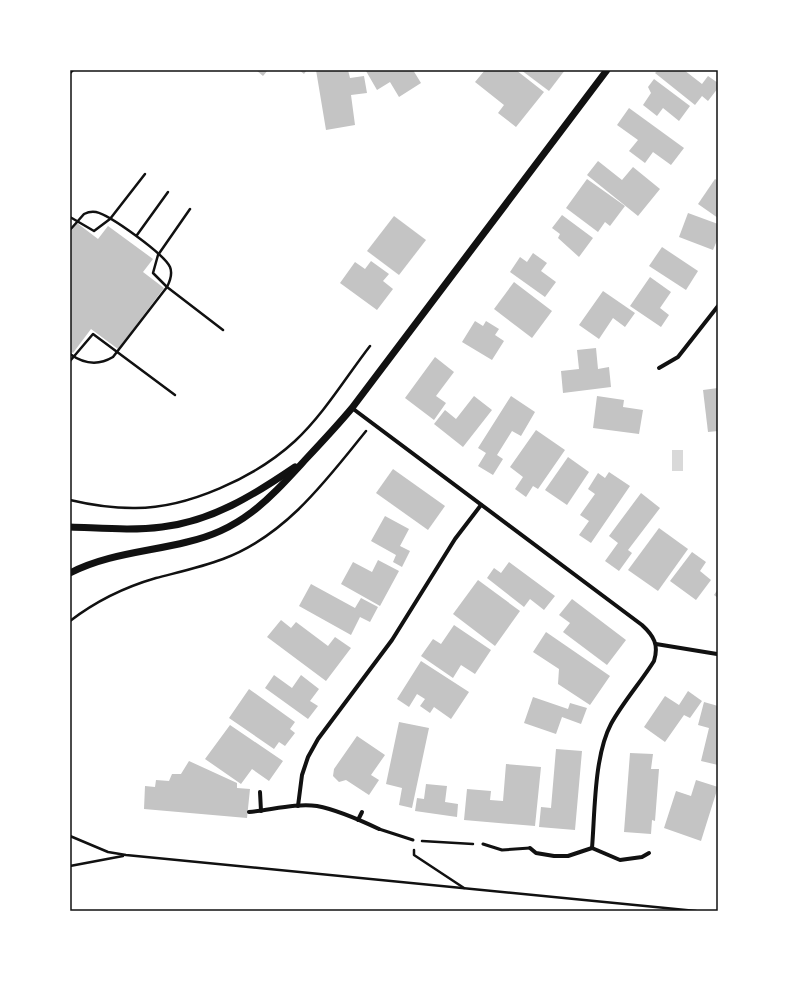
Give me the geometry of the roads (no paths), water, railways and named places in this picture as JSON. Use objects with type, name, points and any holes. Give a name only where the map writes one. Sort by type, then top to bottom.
[{"type":"street","points":[[70,573],[87,564],[110,557],[188,542],[218,532],[242,520],[269,500],[306,459],[325,441],[352,408],[606,70]]},
{"type":"street","points":[[659,368],[678,357],[718,306]]},
{"type":"street","points":[[352,408],[642,625],[652,636],[656,644],[654,661],[611,724],[603,744],[599,766],[592,848]]},
{"type":"street","points":[[70,527],[133,529],[162,527],[191,522],[215,513],[244,499],[306,459]]},
{"type":"street","points":[[298,806],[302,775],[308,757],[318,739],[392,640],[454,539],[481,506]]},
{"type":"street","points":[[656,644],[717,654]]},
{"type":"street","points":[[260,792],[261,811]]},
{"type":"street","points":[[249,812],[298,806],[317,806],[379,829]]},
{"type":"street","points":[[358,820],[362,812]]},
{"type":"street","points":[[530,848],[536,853],[554,856],[568,856],[592,848],[620,860],[642,857],[649,853]]},
{"type":"lane","points":[[379,829],[413,840]]},
{"type":"lane","points":[[483,844],[502,850],[530,848]]}]
